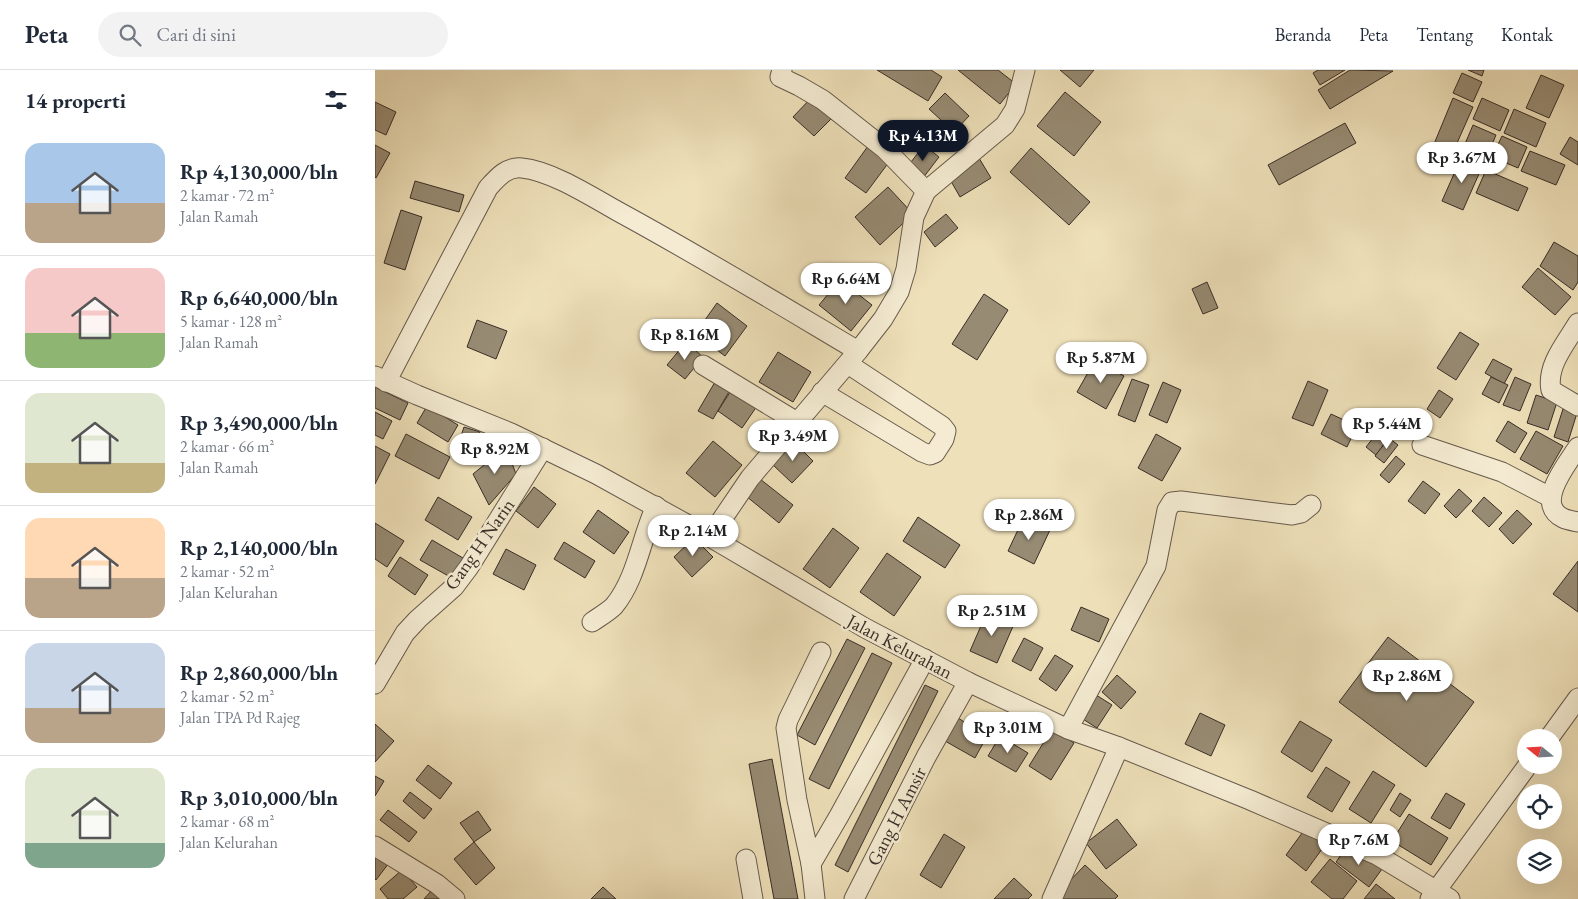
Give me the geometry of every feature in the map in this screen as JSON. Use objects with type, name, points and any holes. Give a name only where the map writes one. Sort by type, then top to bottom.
[{"type":"street","points":[[710,537],[749,478],[853,357],[883,319],[899,292],[906,269],[914,217],[926,191],[1005,124],[1015,110],[1025,70]]},
{"type":"street","points":[[776,72],[831,106],[885,149],[926,191]]},
{"type":"street","points":[[381,379],[488,188],[503,172],[521,167],[543,173],[569,185],[688,249],[853,357],[942,426],[946,431],[945,439],[935,453],[930,455],[823,392]]},
{"type":"street","points":[[1578,323],[1553,367],[1549,381],[1551,390],[1578,406]]},
{"type":"street","points":[[703,365],[797,422]]},
{"type":"street","name":"Jalan Kelurahan","points":[[381,379],[543,448],[655,506],[840,614],[968,682],[1068,729],[1119,747],[1377,854],[1438,896]]},
{"type":"street","points":[[1422,445],[1502,472],[1550,497]]},
{"type":"street","points":[[1578,447],[1557,481],[1550,497],[1552,508],[1561,517],[1578,522]]},
{"type":"street","name":"Gang H Narin","points":[[375,684],[405,633],[417,619],[454,587],[469,566],[543,448]]},
{"type":"street","points":[[1068,729],[1156,566],[1167,510],[1172,502],[1181,501],[1292,515],[1301,513],[1311,504]]},
{"type":"street","points":[[592,622],[612,608],[629,584],[648,522],[655,506]]},
{"type":"street","points":[[815,899],[811,864],[797,800],[786,728],[788,720],[821,652]]},
{"type":"street","points":[[811,864],[925,659]]},
{"type":"street","name":"Gang H Amsir","points":[[854,899],[926,756],[968,682]]},
{"type":"street","points":[[1556,729],[1578,698]]},
{"type":"street","points":[[1052,899],[1119,747]]},
{"type":"street","points":[[1438,896],[1522,774]]},
{"type":"street","points":[[375,846],[437,884],[455,899]]},
{"type":"street","points":[[746,859],[753,899]]},
{"type":"building","points":[[877,70],[931,70],[942,77],[928,101]]},
{"type":"building","points":[[958,70],[998,70],[1016,84],[1000,104]]},
{"type":"building","points":[[1060,70],[1094,70],[1080,87]]},
{"type":"building","points":[[1318,70],[1345,70],[1320,85],[1313,73]]},
{"type":"building","points":[[1350,70],[1393,71],[1330,109],[1318,90]]},
{"type":"building","points":[[1468,70],[1484,70],[1482,76]]},
{"type":"building","points":[[1462,73],[1482,82],[1473,102],[1453,93]]},
{"type":"building","points":[[1541,75],[1564,85],[1549,118],[1526,108]]},
{"type":"building","points":[[1065,92],[1101,122],[1074,156],[1037,126]]},
{"type":"building","points":[[945,93],[969,116],[954,132],[929,109]]},
{"type":"building","points":[[812,97],[833,117],[814,136],[793,117]]},
{"type":"building","points":[[1453,98],[1473,107],[1453,152],[1434,144]]},
{"type":"building","points":[[1482,98],[1509,110],[1500,131],[1473,119]]},
{"type":"building","points":[[375,102],[396,112],[386,135],[375,130]]},
{"type":"building","points":[[1514,109],[1546,123],[1536,147],[1504,133]]},
{"type":"building","points":[[1345,123],[1356,143],[1279,185],[1268,165]]},
{"type":"building","points":[[1473,125],[1496,135],[1485,161],[1462,151]]},
{"type":"building","points":[[1502,136],[1527,147],[1518,168],[1492,157]]},
{"type":"building","points":[[1570,137],[1578,142],[1578,165],[1560,154]]},
{"type":"building","points":[[375,145],[390,153],[376,178],[375,177]]},
{"type":"building","points":[[924,145],[939,157],[923,178],[908,166]]},
{"type":"building","points":[[868,146],[889,162],[866,193],[845,178]]},
{"type":"building","points":[[1031,148],[1090,202],[1069,225],[1010,172]]},
{"type":"building","points":[[1530,151],[1565,165],[1556,185],[1521,171]]},
{"type":"building","points":[[979,158],[991,178],[960,197],[948,176]]},
{"type":"building","points":[[1461,158],[1482,167],[1463,210],[1442,201]]},
{"type":"building","points":[[1486,170],[1528,188],[1518,211],[1476,193]]},
{"type":"building","points":[[415,181],[464,195],[459,212],[410,198]]},
{"type":"building","points":[[888,187],[913,214],[880,245],[855,217]]},
{"type":"building","points":[[401,210],[422,217],[405,270],[384,263]]},
{"type":"building","points":[[946,214],[958,228],[935,247],[924,232]]},
{"type":"building","points":[[1554,242],[1578,256],[1578,282],[1573,290],[1540,266]]},
{"type":"building","points":[[1538,268],[1571,297],[1555,315],[1522,287]]},
{"type":"building","points":[[840,280],[872,305],[851,331],[819,305]]},
{"type":"building","points":[[1207,282],[1218,308],[1203,314],[1192,289]]},
{"type":"building","points":[[984,294],[1008,310],[977,360],[952,344]]},
{"type":"building","points":[[717,303],[747,326],[725,356],[695,334]]},
{"type":"building","points":[[477,320],[507,331],[496,359],[467,347]]},
{"type":"building","points":[[1460,332],[1479,344],[1456,380],[1437,368]]},
{"type":"building","points":[[686,342],[703,357],[685,379],[667,365]]},
{"type":"building","points":[[778,352],[811,372],[793,402],[759,382]]},
{"type":"building","points":[[1493,359],[1512,369],[1504,384],[1485,373]]},
{"type":"building","points":[[1095,360],[1124,376],[1106,409],[1077,392]]},
{"type":"building","points":[[1491,377],[1508,385],[1499,403],[1482,394]]},
{"type":"building","points":[[1515,377],[1531,384],[1520,411],[1503,405]]},
{"type":"building","points":[[1132,379],[1149,385],[1135,422],[1118,415]]},
{"type":"building","points":[[1308,381],[1328,390],[1313,426],[1292,418]]},
{"type":"building","points":[[715,382],[730,390],[713,419],[698,411]]},
{"type":"building","points":[[1163,382],[1181,390],[1167,423],[1149,415]]},
{"type":"building","points":[[375,387],[408,403],[400,420],[375,408]]},
{"type":"building","points":[[732,389],[757,406],[742,428],[718,411]]},
{"type":"building","points":[[1439,390],[1453,399],[1440,418],[1427,409]]},
{"type":"building","points":[[1536,395],[1557,402],[1548,430],[1527,423]]},
{"type":"building","points":[[427,406],[458,425],[448,442],[417,423]]},
{"type":"building","points":[[1563,409],[1577,413],[1568,442],[1554,437]]},
{"type":"building","points":[[375,412],[392,421],[383,439],[375,435]]},
{"type":"building","points":[[1331,414],[1357,426],[1347,447],[1321,434]]},
{"type":"building","points":[[1508,421],[1527,433],[1515,453],[1496,441]]},
{"type":"building","points":[[464,427],[480,432],[473,453],[457,448]]},
{"type":"building","points":[[1536,431],[1563,446],[1547,474],[1520,459]]},
{"type":"building","points":[[1377,433],[1387,440],[1376,455],[1366,447]]},
{"type":"building","points":[[406,434],[450,457],[439,479],[395,456]]},
{"type":"building","points":[[1156,434],[1181,448],[1162,481],[1138,468]]},
{"type":"building","points":[[1389,438],[1398,445],[1384,463],[1375,456]]},
{"type":"building","points":[[713,441],[742,465],[715,497],[686,473]]},
{"type":"building","points":[[793,441],[813,461],[792,483],[772,464]]},
{"type":"building","points":[[375,446],[390,454],[375,484]]},
{"type":"building","points":[[506,447],[516,474],[489,505],[473,474]]},
{"type":"building","points":[[1396,456],[1405,464],[1389,483],[1380,475]]},
{"type":"building","points":[[760,479],[793,505],[779,523],[746,496]]},
{"type":"building","points":[[1423,481],[1440,494],[1425,514],[1408,501]]},
{"type":"building","points":[[534,487],[556,504],[538,528],[516,511]]},
{"type":"building","points":[[1459,489],[1472,501],[1456,518],[1444,506]]},
{"type":"building","points":[[438,497],[472,517],[458,540],[425,520]]},
{"type":"building","points":[[1484,497],[1502,513],[1489,527],[1472,511]]},
{"type":"building","points":[[598,510],[629,532],[614,554],[583,532]]},
{"type":"building","points":[[1517,510],[1532,524],[1513,544],[1499,529]]},
{"type":"building","points":[[918,517],[960,545],[945,568],[903,541]]},
{"type":"building","points":[[1024,517],[1050,530],[1034,564],[1008,551]]},
{"type":"building","points":[[375,523],[404,541],[387,567],[375,559]]},
{"type":"building","points":[[833,528],[859,548],[830,588],[803,569]]},
{"type":"building","points":[[694,538],[713,557],[692,577],[674,557]]},
{"type":"building","points":[[432,540],[463,558],[452,578],[420,560]]},
{"type":"building","points":[[564,542],[595,561],[585,578],[554,559]]},
{"type":"building","points":[[506,549],[536,565],[524,590],[493,574]]},
{"type":"building","points":[[887,553],[921,577],[894,616],[860,592]]},
{"type":"building","points":[[400,557],[428,575],[415,595],[388,576]]},
{"type":"building","points":[[1578,561],[1578,612],[1553,594]]},
{"type":"building","points":[[1081,607],[1109,619],[1099,642],[1071,630]]},
{"type":"building","points":[[987,612],[1014,624],[997,663],[970,651]]},
{"type":"building","points":[[1388,637],[1474,702],[1426,767],[1339,702]]},
{"type":"building","points":[[1024,638],[1043,648],[1031,671],[1012,661]]},
{"type":"building","points":[[847,639],[865,648],[815,745],[797,735]]},
{"type":"building","points":[[872,653],[892,663],[829,789],[809,779]]},
{"type":"building","points":[[1055,655],[1073,666],[1056,691],[1039,679]]},
{"type":"building","points":[[1117,675],[1136,692],[1121,709],[1102,692]]},
{"type":"building","points":[[925,685],[938,691],[848,872],[835,865]]},
{"type":"building","points":[[1093,693],[1112,705],[1097,728],[1078,716]]},
{"type":"building","points":[[1200,713],[1225,725],[1211,756],[1185,744]]},
{"type":"building","points":[[958,718],[987,736],[975,758],[945,741]]},
{"type":"building","points":[[1300,721],[1332,740],[1312,772],[1281,752]]},
{"type":"building","points":[[375,724],[394,741],[375,762]]},
{"type":"building","points":[[1052,729],[1074,743],[1051,780],[1029,766]]},
{"type":"building","points":[[1000,736],[1028,753],[1016,772],[988,756]]},
{"type":"building","points":[[772,759],[798,899],[774,899],[749,764]]},
{"type":"building","points":[[428,765],[452,783],[440,799],[416,780]]},
{"type":"building","points":[[1326,767],[1350,782],[1332,812],[1307,797]]},
{"type":"building","points":[[1373,771],[1395,785],[1371,823],[1349,809]]},
{"type":"building","points":[[375,776],[384,781],[375,796]]},
{"type":"building","points":[[410,792],[432,809],[424,819],[403,801]]},
{"type":"building","points":[[1400,793],[1411,800],[1400,817],[1390,810]]},
{"type":"building","points":[[1446,793],[1465,804],[1450,829],[1431,818]]},
{"type":"building","points":[[388,810],[417,832],[409,842],[380,820]]},
{"type":"building","points":[[478,811],[491,830],[474,842],[460,823]]},
{"type":"building","points":[[1409,814],[1448,838],[1431,865],[1392,841]]},
{"type":"building","points":[[1117,819],[1137,845],[1106,869],[1086,843]]},
{"type":"building","points":[[1305,829],[1325,845],[1306,871],[1286,855]]},
{"type":"building","points":[[944,834],[965,847],[941,888],[920,875]]},
{"type":"building","points":[[474,842],[495,868],[476,885],[454,859]]},
{"type":"building","points":[[1348,845],[1382,869],[1369,887],[1336,862]]},
{"type":"building","points":[[375,853],[389,863],[376,880],[375,879]]},
{"type":"building","points":[[1330,859],[1357,881],[1343,899],[1332,899],[1311,882]]},
{"type":"building","points":[[1085,865],[1118,896],[1115,899],[1062,899],[1057,894]]},
{"type":"building","points":[[402,870],[417,887],[403,899],[388,899],[380,889]]},
{"type":"building","points":[[1014,878],[1032,895],[1028,899],[994,899]]},
{"type":"building","points":[[1376,884],[1395,899],[1364,899]]},
{"type":"building","points":[[603,887],[616,899],[591,899]]},
{"type":"building","points":[[432,890],[442,899],[424,899]]}]
